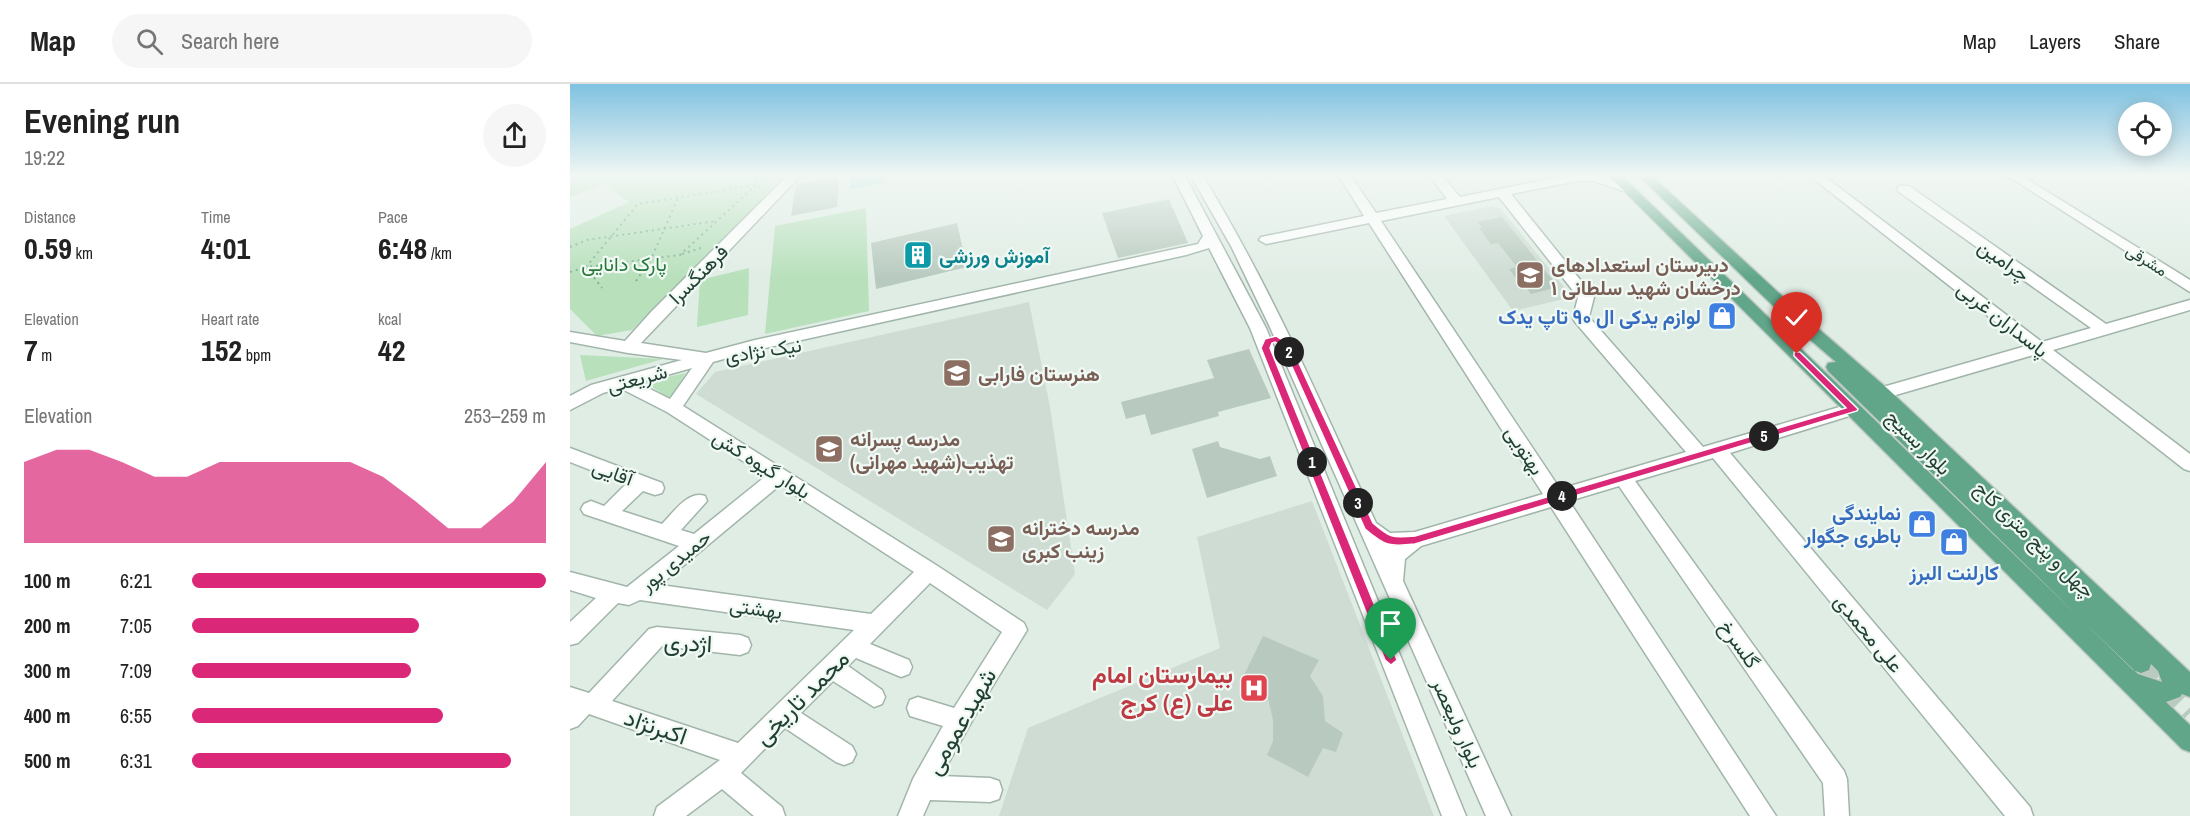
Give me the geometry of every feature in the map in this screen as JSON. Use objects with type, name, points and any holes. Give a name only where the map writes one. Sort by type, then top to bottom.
[{"type":"main road","name":"بلوار بسیج","points":[[1650,210],[1853,409],[2144,668],[2190,741]]},
{"type":"main road","points":[[1686,210],[1798,321],[1806,339],[2144,668]]},
{"type":"main road","name":"چهل و پنج متری کاج","points":[[1798,321],[1882,393],[2144,668],[2190,687]]},
{"type":"street","name":"فرهنگسرا","points":[[627,348],[759,210]]},
{"type":"street","name":"بلوار ولیعصر","points":[[1194,210],[1211,250],[1258,328],[1454,816]]},
{"type":"street","name":"بلوار ولیعصر","points":[[1217,210],[1245,260],[1277,325],[1499,816]]},
{"type":"street","name":"بهتویی","points":[[1368,210],[1764,816]]},
{"type":"street","points":[[1230,233],[1241,240],[1266,240],[1411,210]]},
{"type":"street","name":"علی محمدی","points":[[1517,210],[1586,297],[1581,318],[1708,453],[2021,816]]},
{"type":"street","name":"پاسداران غربی","points":[[1860,210],[2190,464]]},
{"type":"street","name":"چرامین","points":[[1934,210],[2104,330]]},
{"type":"street","name":"مشرقی","points":[[2068,210],[2190,287]]},
{"type":"street","points":[[1245,260],[1253,247],[1266,240]]},
{"type":"street","name":"نیک نژادی","points":[[706,359],[753,355],[929,311],[1211,250]]},
{"type":"street","points":[[1882,393],[2190,305]]},
{"type":"street","points":[[1258,328],[1266,334],[1271,334],[1275,332],[1277,325]]},
{"type":"street","points":[[570,336],[627,348],[679,353],[706,359],[674,408]]},
{"type":"street","points":[[1266,348],[1268,341],[1276,339],[1286,346]]},
{"type":"street","name":"شریعتی","points":[[570,404],[597,389],[706,359]]},
{"type":"street","name":"بلوار گیوه کش","points":[[623,382],[674,408],[929,571],[1016,630]]},
{"type":"street","points":[[1369,526],[1386,541],[1415,540],[1853,409]]},
{"type":"street","name":"آقایی","points":[[570,455],[648,485],[599,511],[666,533]]},
{"type":"street","name":"حمیدی پور","points":[[570,636],[614,594],[629,596],[638,591],[780,475]]},
{"type":"street","name":"گلسرخ","points":[[1623,478],[1835,779],[1837,816]]},
{"type":"street","points":[[696,543],[666,533],[698,501]]},
{"type":"street","points":[[1394,580],[1395,555],[1415,540]]},
{"type":"street","name":"محمد تاریخی","points":[[666,816],[723,774],[929,571]]},
{"type":"street","points":[[570,581],[614,594]]},
{"type":"street","name":"بهشتی","points":[[638,591],[875,624]]},
{"type":"street","name":"شهیدعمومی","points":[[910,816],[958,720],[1016,630]]},
{"type":"street","name":"اژدری","points":[[580,705],[657,636],[740,645]]},
{"type":"street","points":[[852,646],[901,667]]},
{"type":"street","points":[[831,667],[874,697]]},
{"type":"street","name":"اکبرنژاد","points":[[580,705],[742,756]]},
{"type":"street","points":[[918,708],[958,720]]},
{"type":"street","points":[[783,714],[844,754]]},
{"type":"street","points":[[723,774],[773,816]]},
{"type":"street","points":[[922,788],[990,790]]},
{"type":"path","points":[[586,267],[633,210]]},
{"type":"path","points":[[636,281],[651,259],[673,210]]},
{"type":"path","points":[[570,272],[586,267],[680,255],[729,210]]},
{"type":"path","points":[[570,247],[586,240],[717,221]]},
{"type":"path","points":[[586,267],[602,288]]},
{"type":"shaded area","points":[[1472,210],[1502,210],[1572,297],[1513,311],[1444,216]]},
{"type":"shaded area","points":[[1029,302],[1050,407],[1075,574],[1047,610],[696,394],[715,372]]},
{"type":"shaded area","name":"بیمارستان امام علی (ع) کرج","points":[[1312,501],[1434,816],[999,816],[1028,728],[1220,648],[1197,537]]},
{"type":"green space","name":"پارک دانایی","points":[[611,210],[755,210],[632,330],[597,336],[570,309],[570,229]]},
{"type":"green space","points":[[855,210],[866,210],[869,311],[765,334],[775,226]]},
{"type":"green space","points":[[749,268],[748,315],[697,327],[700,280]]},
{"type":"green space","points":[[580,355],[663,359],[586,381]]},
{"type":"green space","points":[[686,373],[671,399],[644,382]]},
{"type":"building","points":[[792,210],[821,210],[791,216]]},
{"type":"building","points":[[1116,210],[1174,210],[1188,243],[1118,258],[1102,213]]},
{"type":"building","points":[[1502,217],[1558,287],[1531,294],[1526,287],[1523,287],[1509,269],[1517,267],[1498,243],[1491,244],[1479,228],[1482,228],[1478,222]]},
{"type":"building","name":"آموزش ورزشی","points":[[957,223],[967,267],[876,289],[871,243]]},
{"type":"building","points":[[1249,349],[1271,398],[1218,412],[1219,416],[1151,435],[1145,414],[1126,419],[1121,402],[1214,378],[1207,360]]},
{"type":"building","points":[[1218,441],[1220,447],[1260,459],[1270,456],[1277,476],[1207,498],[1192,449]]},
{"type":"building","points":[[1263,636],[1319,660],[1310,676],[1323,696],[1325,721],[1343,733],[1336,752],[1323,748],[1308,777],[1267,755],[1273,741],[1273,720],[1268,698],[1242,679]]},
{"type":"tunnel","points":[[2141,663],[2190,713]]},
{"type":"place","name":"آموزش ورزشی","points":[[918,255]]},
{"type":"place","name":"دبیرستان استعدادهای درخشان شهید سلطانی ۱","points":[[1530,275]]},
{"type":"place","name":"لوازم یدکی ال ۹۰ تاپ یدک","points":[[1722,316]]},
{"type":"place","name":"هنرستان فارابی","points":[[957,373]]},
{"type":"place","name":"مدرسه پسرانه تهذیب(شهید مهرانی)","points":[[829,449]]},
{"type":"place","name":"نمایندگی باطری جگوار","points":[[1922,524]]},
{"type":"place","name":"مدرسه دخترانه زینب کبری","points":[[1001,539]]},
{"type":"place","name":"کارلنت البرز","points":[[1954,542]]},
{"type":"place","name":"بیمارستان امام علی (ع) کرج","points":[[1254,688]]},
{"type":"route","points":[[1391,660],[1266,348],[1268,341],[1281,340],[1286,346],[1369,526],[1386,541],[1395,542],[1415,540],[1853,409],[1797,354]]}]
